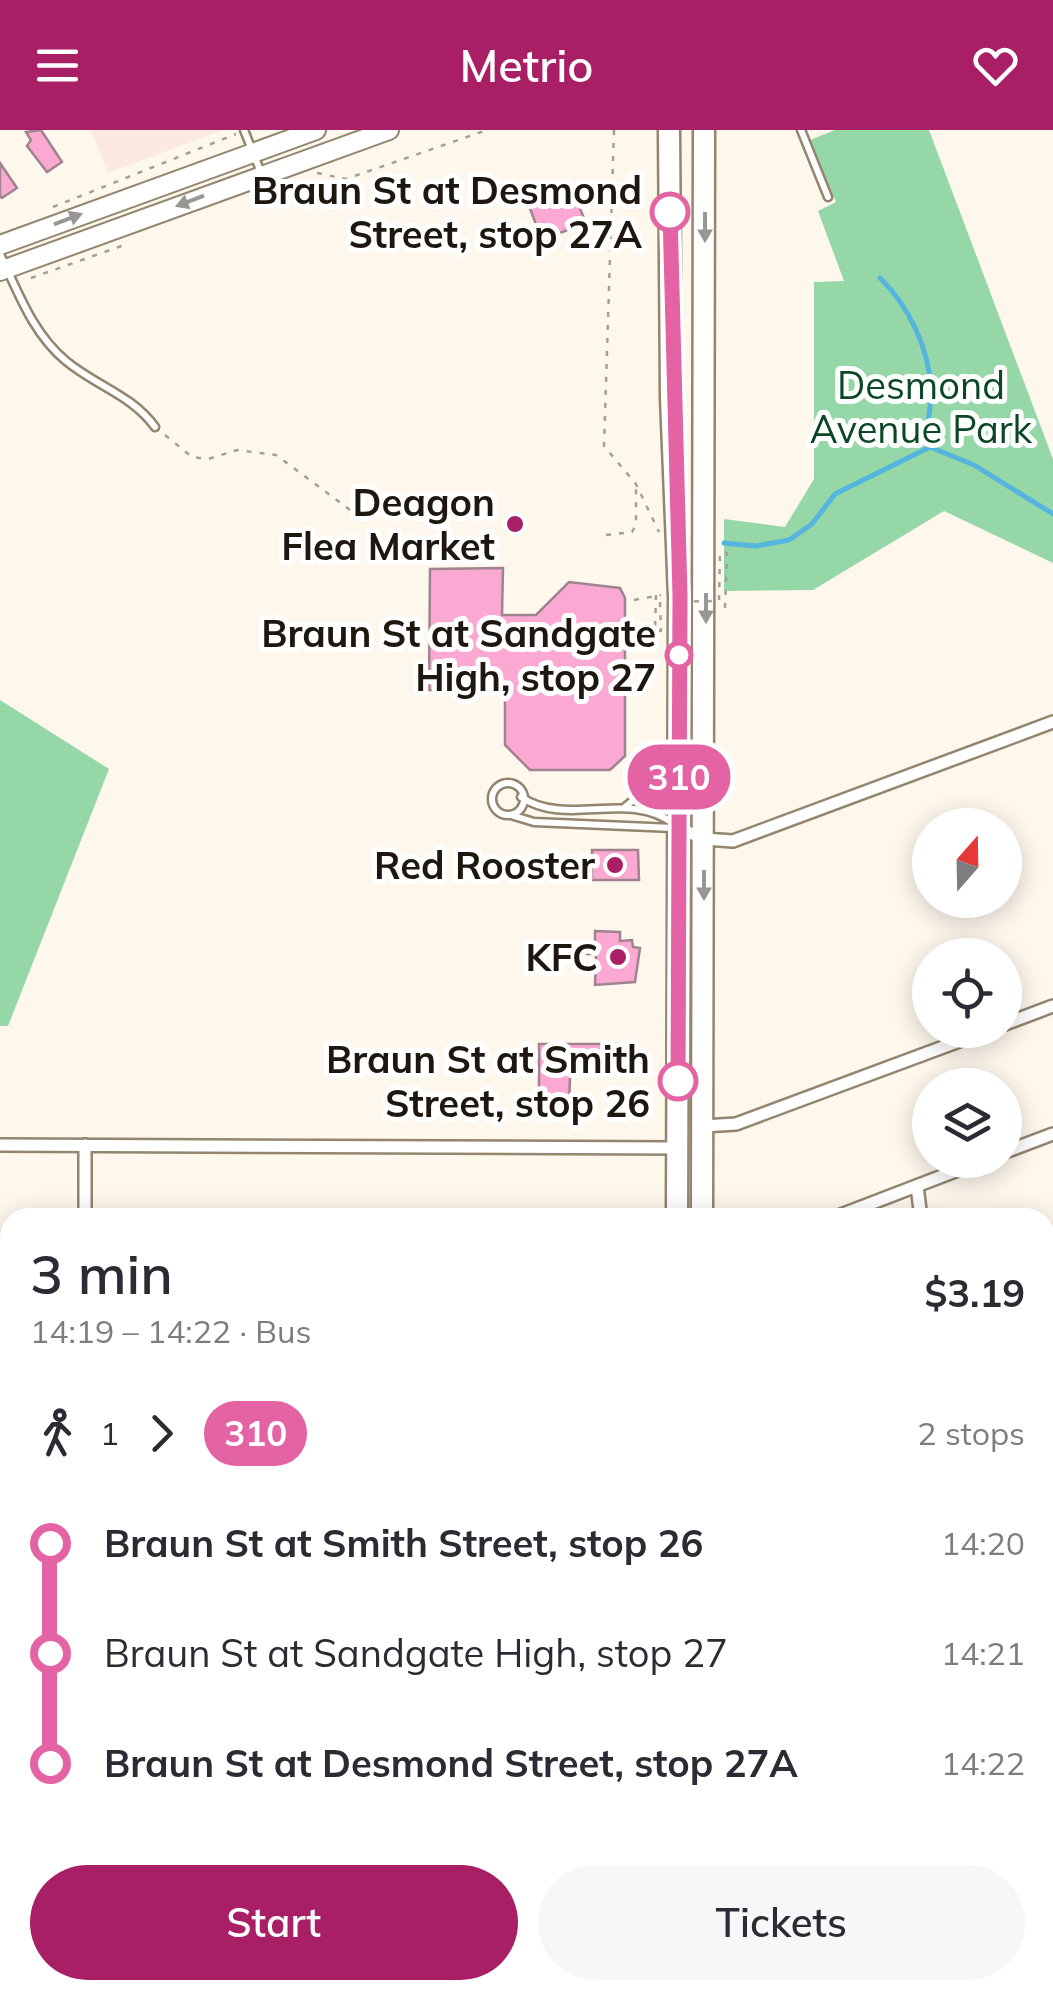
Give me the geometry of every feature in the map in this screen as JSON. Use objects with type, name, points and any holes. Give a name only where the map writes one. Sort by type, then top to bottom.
[{"type":"highway","points":[[669,130],[680,760],[676,1208]]},
{"type":"highway","points":[[702,1208],[704,130]]},
{"type":"main road","points":[[0,245],[316,130]]},
{"type":"main road","points":[[2,265],[389,130]]},
{"type":"street","points":[[679,828],[704,839],[733,841],[1053,722]]},
{"type":"street","points":[[1022,1018],[1053,1006]]},
{"type":"street","points":[[703,1126],[736,1124],[941,1048]]},
{"type":"street","points":[[1022,1146],[1053,1134]]},
{"type":"street","points":[[0,1144],[677,1148]]},
{"type":"street","points":[[85,1145],[85,1208]]},
{"type":"street","points":[[860,1208],[938,1178]]},
{"type":"street","points":[[917,1186],[920,1208]]},
{"type":"lane","points":[[244,130],[262,175]]},
{"type":"lane","points":[[801,130],[828,197]]},
{"type":"lane","points":[[2,265],[52,350],[83,374],[142,408],[155,426]]},
{"type":"lane","points":[[624,808],[680,760]]},
{"type":"lane","points":[[514,816],[521,809],[519,787],[512,781],[501,782],[495,790],[496,811],[504,818],[679,828]]},
{"type":"lane","points":[[521,797],[544,808],[652,810],[679,828]]},
{"type":"path","points":[[46,210],[244,130]]},
{"type":"path","points":[[312,173],[346,179],[487,130]]},
{"type":"path","points":[[614,130],[602,434],[604,446],[636,484],[660,535]]},
{"type":"path","points":[[32,278],[127,244]]},
{"type":"path","points":[[155,426],[192,457],[208,459],[237,450],[276,455],[350,510]]},
{"type":"path","points":[[606,535],[632,532],[636,526],[636,484]]},
{"type":"path","points":[[656,595],[655,630],[661,630],[660,602],[720,601],[720,553],[727,553],[726,608]]},
{"type":"path","points":[[634,600],[662,595]]},
{"type":"path","points":[[632,766],[644,782]]},
{"type":"shaded area","points":[[91,130],[223,130],[108,173]]},
{"type":"green space","name":"Desmond Avenue Park","points":[[835,130],[929,130],[1053,459],[1053,563],[944,511],[813,590],[724,591],[724,519],[785,527],[814,479],[814,282],[844,281],[818,211],[836,202],[810,140]]},
{"type":"green space","points":[[0,700],[109,769],[8,1026],[0,1026]]},
{"type":"building","points":[[41,130],[62,162],[47,172],[27,146],[31,140],[26,132]]},
{"type":"building","points":[[0,163],[17,188],[2,198],[0,196]]},
{"type":"building","points":[[572,189],[586,223],[542,240],[529,206]]},
{"type":"building","points":[[503,568],[502,615],[536,615],[569,582],[620,588],[625,598],[625,756],[610,770],[530,770],[505,745],[505,691],[429,690],[430,569]]},
{"type":"building","name":"Red Rooster","points":[[592,850],[638,850],[639,880],[592,880]]},
{"type":"building","name":"KFC","points":[[595,931],[620,932],[620,941],[632,940],[633,947],[640,948],[635,982],[595,985],[596,954],[587,954],[587,941],[595,941]]},
{"type":"building","points":[[539,1044],[622,1044],[621,1074],[570,1074],[569,1115],[539,1113]]},
{"type":"waterway","points":[[880,278],[909,315],[927,360],[930,447],[974,465],[1053,514]]},
{"type":"waterway","points":[[724,543],[756,546],[789,540],[812,524],[835,494],[930,447]]},
{"type":"bus line","name":"310","points":[[670,212],[671,398],[680,596],[678,1081]]},
{"type":"place","name":"Braun St at Desmond Street, stop 27A","points":[[670,212]]},
{"type":"place","name":"Deagon Flea Market","points":[[515,524]]},
{"type":"place","name":"Braun St at Sandgate High, stop 27","points":[[679,655]]},
{"type":"place","name":"Red Rooster","points":[[615,865]]},
{"type":"place","name":"KFC","points":[[618,957]]},
{"type":"place","name":"Braun St at Smith Street, stop 26","points":[[678,1081]]}]
